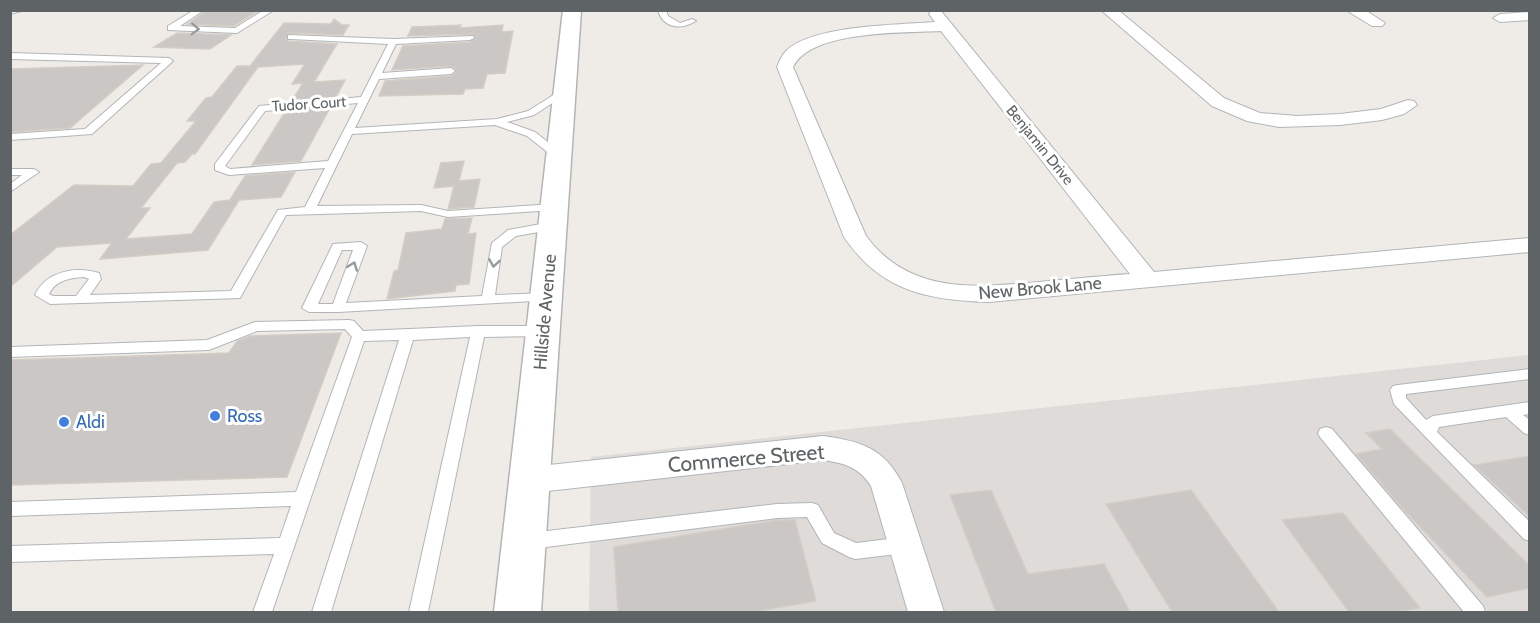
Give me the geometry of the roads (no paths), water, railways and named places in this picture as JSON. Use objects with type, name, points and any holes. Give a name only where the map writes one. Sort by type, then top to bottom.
[{"type":"street","name":"Hillside Avenue","points":[[517,612],[572,10]]},
{"type":"street","points":[[1108,10],[1218,102],[1239,113],[1266,120],[1294,122],[1390,114],[1408,105]]},
{"type":"street","points":[[1353,10],[1377,23]]},
{"type":"street","points":[[1500,18],[1530,16]]},
{"type":"street","name":"New Brook Lane","points":[[940,18],[820,39],[796,50],[786,60],[785,67],[855,237],[863,251],[897,277],[916,285],[961,294],[989,294],[1530,245]]},
{"type":"street","name":"Benjamin Drive","points":[[940,18],[1147,279]]},
{"type":"street","name":"Commerce Street","points":[[530,480],[823,448],[861,456],[876,467],[886,483],[926,612]]},
{"type":"lane","points":[[10,12],[21,10]]},
{"type":"lane","points":[[200,10],[171,28],[237,31],[270,10]]},
{"type":"lane","points":[[662,10],[664,17],[679,26],[692,21]]},
{"type":"lane","points":[[291,37],[393,42],[470,38]]},
{"type":"lane","name":"Tudor Court","points":[[309,210],[393,42]]},
{"type":"lane","points":[[10,56],[169,61],[88,132],[10,137]]},
{"type":"lane","points":[[377,76],[451,71]]},
{"type":"lane","name":"Tudor Court","points":[[349,131],[497,122],[531,112],[566,91]]},
{"type":"lane","name":"Tudor Court","points":[[332,164],[229,172],[219,168],[262,108],[364,100]]},
{"type":"lane","name":"Tudor Court","points":[[497,122],[531,134],[559,156]]},
{"type":"lane","points":[[10,172],[34,172],[10,189]]},
{"type":"lane","points":[[80,300],[235,295],[282,212],[421,207],[448,214],[553,216]]},
{"type":"lane","points":[[488,299],[496,246],[512,233],[553,216]]},
{"type":"lane","points":[[338,308],[360,246],[337,247],[309,308],[338,308],[488,299],[544,314]]},
{"type":"lane","points":[[359,336],[407,336],[478,331],[544,314]]},
{"type":"lane","points":[[10,351],[209,345],[255,327],[349,324],[359,336]]},
{"type":"lane","points":[[419,612],[478,331]]},
{"type":"lane","points":[[263,612],[359,336]]},
{"type":"lane","points":[[322,612],[407,336]]},
{"type":"lane","points":[[1530,374],[1398,390],[1399,400],[1429,433],[1530,534]]},
{"type":"lane","points":[[1429,433],[1433,422],[1530,408]]},
{"type":"lane","points":[[1509,411],[1530,429]]},
{"type":"lane","points":[[1326,433],[1476,612]]},
{"type":"lane","points":[[10,508],[302,499]]},
{"type":"lane","points":[[524,542],[777,511],[812,510],[828,538],[855,551],[905,545]]},
{"type":"lane","points":[[10,554],[286,546]]},
{"type":"place","name":"Ross","points":[[215,416]]},
{"type":"place","name":"Aldi","points":[[64,422]]}]
